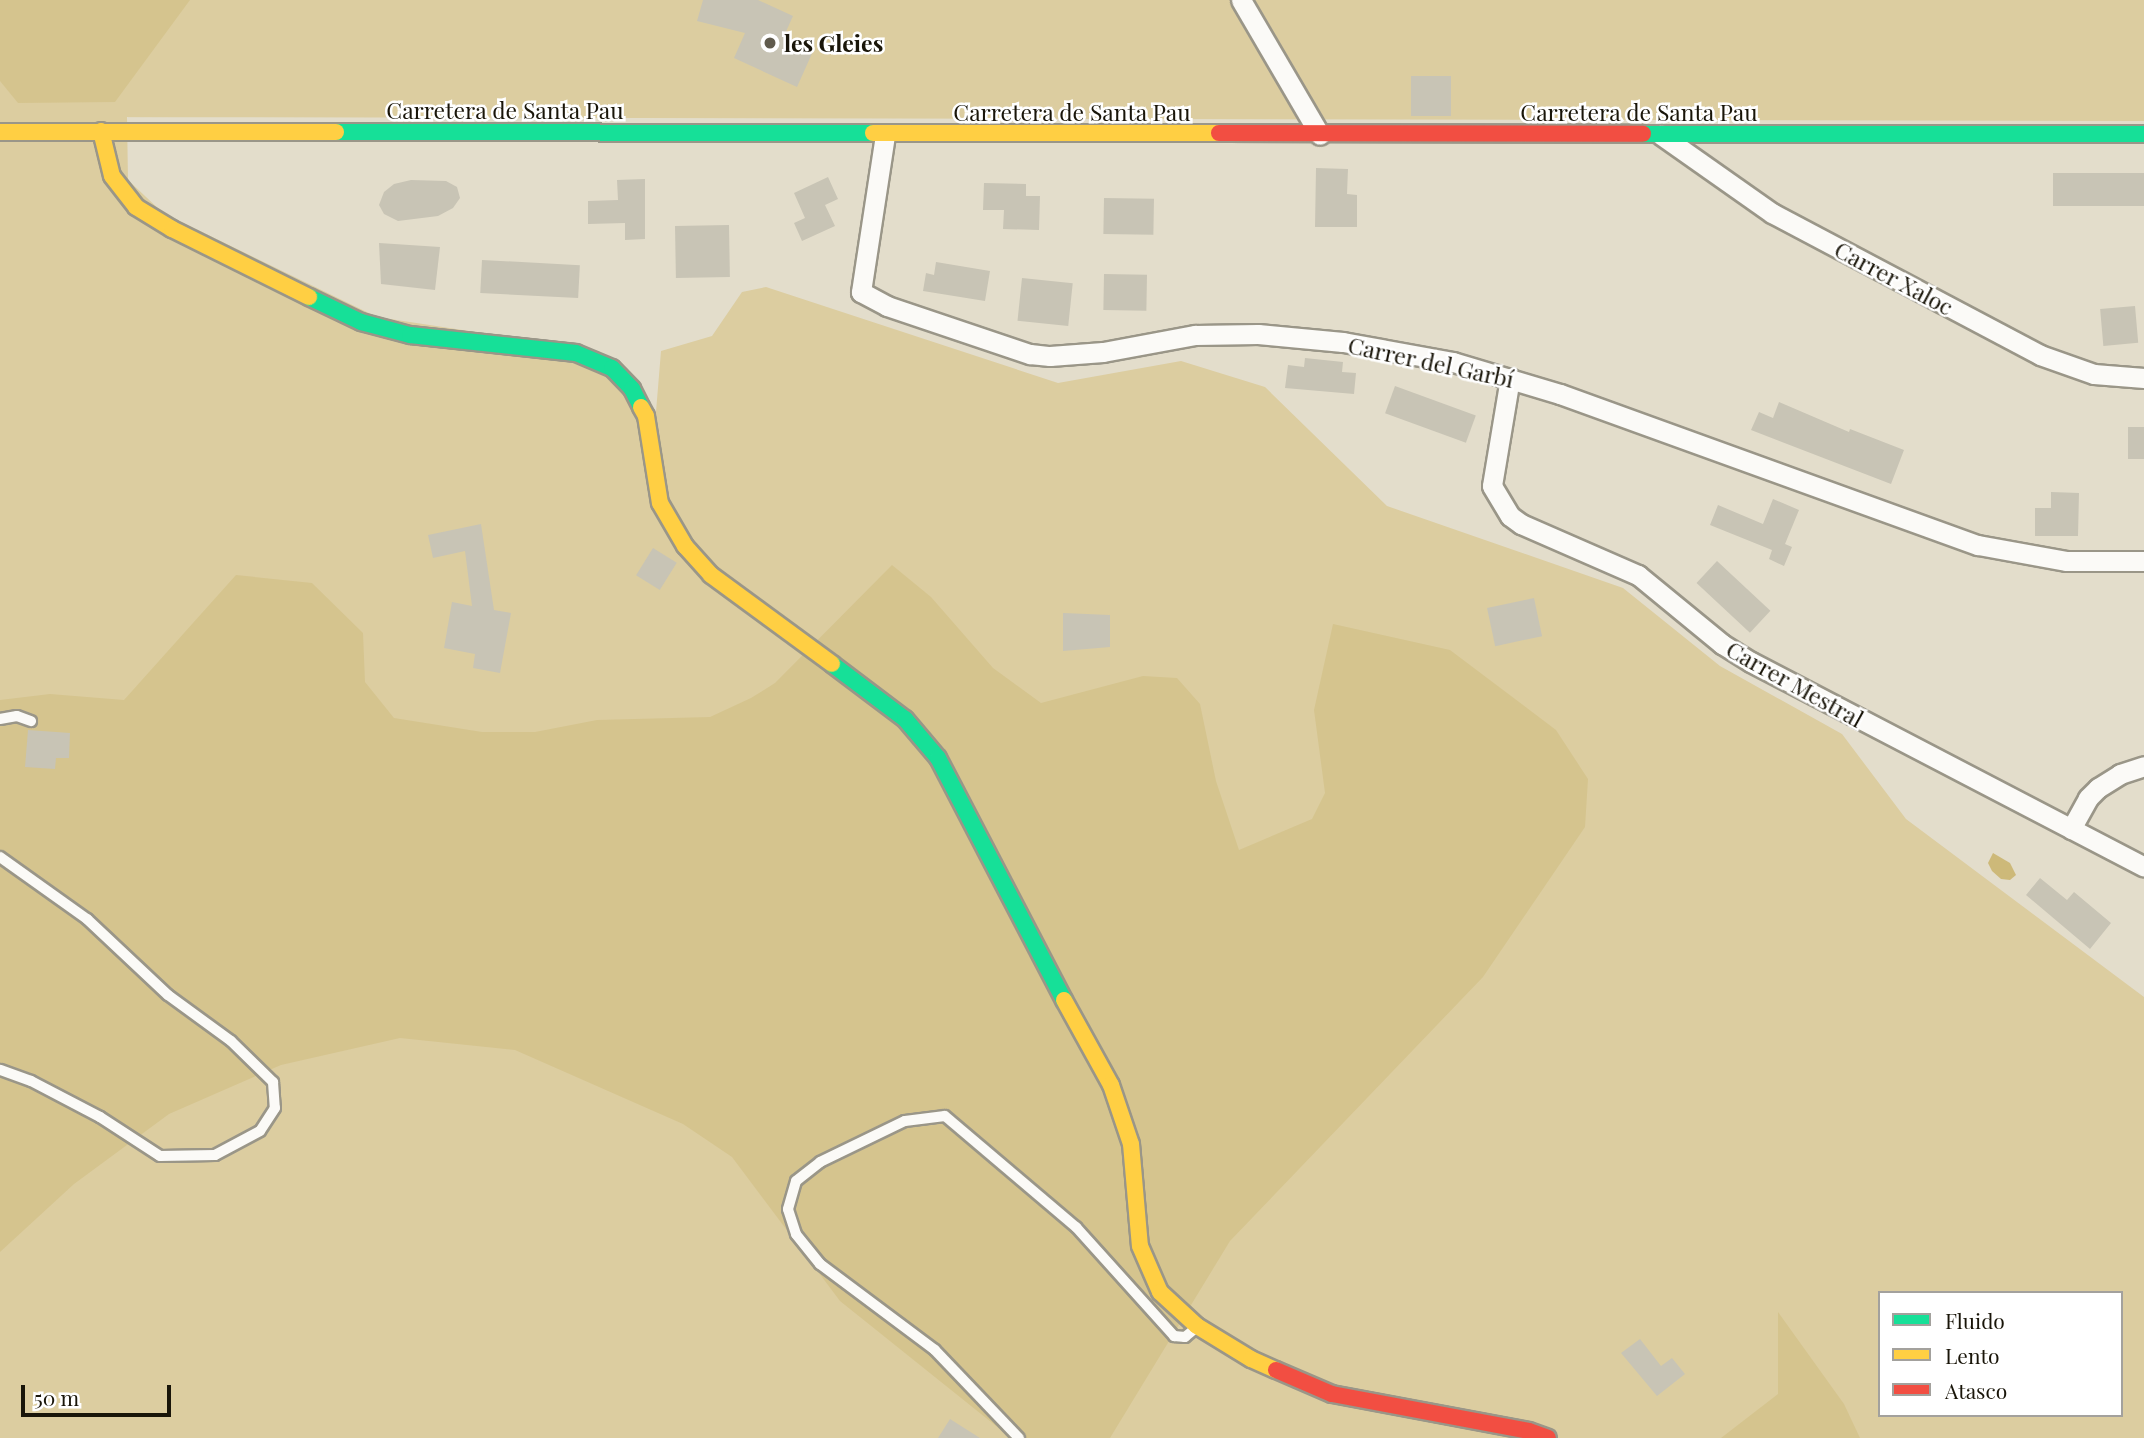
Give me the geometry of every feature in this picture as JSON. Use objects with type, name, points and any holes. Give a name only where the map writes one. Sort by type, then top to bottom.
[{"type":"main road","points":[[101,131],[112,176],[136,207],[172,229],[361,322],[410,335],[576,354],[612,368],[632,389],[646,416],[660,503],[685,546],[711,575],[745,602],[905,719],[938,758],[1017,916],[1111,1085],[1131,1144],[1140,1246],[1160,1292],[1197,1326],[1251,1359],[1332,1394],[1529,1431],[1548,1438]]},
{"type":"main road","name":"Carretera de Santa Pau","points":[[0,132],[885,135],[2144,134]]},
{"type":"street","points":[[1241,0],[1320,135]]},
{"type":"street","name":"Carrer del Garbí","points":[[885,135],[861,292],[887,306],[1040,355],[1103,352],[1195,335],[1258,334],[1356,345],[1453,362],[1510,377],[1978,545],[2066,561],[2144,561]]},
{"type":"street","name":"Carrer Xaloc","points":[[1661,135],[1772,213],[2040,355],[2094,374],[2144,378]]},
{"type":"street","name":"Carrer Mestral","points":[[1510,377],[1492,486],[1510,516],[1521,524],[1627,569],[1656,587],[1737,654],[2144,867]]},
{"type":"street","points":[[2071,830],[2088,798],[2098,788],[2120,774],[2144,766]]},
{"type":"lane","points":[[0,719],[17,716],[31,722]]},
{"type":"lane","points":[[0,857],[87,919],[168,995],[231,1041],[273,1082],[275,1108],[260,1131],[215,1156],[160,1156],[100,1117],[31,1082],[0,1070]]},
{"type":"lane","points":[[1019,1438],[935,1350],[820,1264],[796,1234],[788,1209],[796,1181],[820,1162],[905,1121],[945,1116],[1076,1227],[1174,1336],[1185,1337],[1197,1326]]},
{"type":"shaded area","points":[[0,0],[2144,0],[2144,121],[127,117],[128,180],[163,213],[377,317],[599,351],[655,424],[661,351],[712,336],[742,292],[766,287],[1058,383],[1181,361],[1265,387],[1387,506],[1623,588],[1720,666],[1842,734],[1906,819],[2144,997],[2144,1438],[0,1438]]},
{"type":"shaded area","points":[[0,0],[190,0],[115,102],[18,103],[0,81]]},
{"type":"shaded area","points":[[892,565],[931,597],[993,668],[1041,703],[1143,676],[1177,678],[1200,704],[1216,781],[1239,850],[1312,819],[1325,793],[1314,710],[1333,624],[1450,650],[1556,730],[1588,779],[1585,827],[1483,977],[1230,1241],[1110,1438],[1011,1438],[840,1301],[732,1157],[683,1124],[515,1050],[400,1038],[281,1065],[169,1114],[74,1184],[0,1252],[0,700],[50,694],[124,700],[236,575],[312,583],[363,633],[365,682],[394,718],[482,732],[535,732],[597,720],[710,717],[751,698],[775,683]]},
{"type":"shaded area","points":[[1993,853],[2010,863],[2016,875],[2010,880],[2001,879],[1992,871],[1988,863]]},
{"type":"shaded area","points":[[1778,1312],[1844,1404],[1860,1438],[1721,1438],[1778,1394]]},
{"type":"building","name":"les Gleies","points":[[703,0],[758,0],[793,16],[784,36],[814,49],[797,87],[734,58],[745,33],[697,21]]},
{"type":"building","points":[[1411,76],[1451,76],[1451,116],[1411,116]]},
{"type":"building","points":[[1316,168],[1348,169],[1347,194],[1357,195],[1357,227],[1315,227]]},
{"type":"building","points":[[2053,173],[2144,173],[2144,206],[2053,206]]},
{"type":"building","points":[[828,177],[838,199],[825,205],[835,226],[802,241],[794,223],[805,218],[794,193]]},
{"type":"building","points":[[645,179],[645,239],[625,240],[625,223],[588,224],[588,201],[618,200],[617,180]]},
{"type":"building","points":[[411,180],[446,181],[457,187],[460,198],[453,208],[438,216],[398,221],[384,214],[379,205],[384,192],[394,184]]},
{"type":"building","points":[[984,183],[1026,184],[1026,196],[1040,196],[1039,230],[1003,229],[1004,210],[983,210]]},
{"type":"building","points":[[1104,198],[1154,199],[1153,235],[1103,234]]},
{"type":"building","points":[[729,225],[730,277],[676,278],[675,226]]},
{"type":"building","points":[[379,243],[440,247],[435,290],[381,284]]},
{"type":"building","points":[[482,260],[580,265],[578,298],[480,293]]},
{"type":"building","points":[[936,262],[990,271],[985,301],[923,291],[926,273],[934,275]]},
{"type":"building","points":[[1104,274],[1147,275],[1146,311],[1103,310]]},
{"type":"building","points":[[1022,278],[1073,283],[1068,326],[1018,321]]},
{"type":"building","points":[[2135,306],[2138,343],[2103,346],[2100,309]]},
{"type":"building","points":[[1305,358],[1343,362],[1342,372],[1356,373],[1354,394],[1285,388],[1288,365],[1304,367]]},
{"type":"building","points":[[1395,386],[1476,415],[1466,443],[1385,413]]},
{"type":"building","points":[[1779,402],[1849,432],[1850,429],[1904,450],[1891,484],[1751,430],[1759,412],[1773,418]]},
{"type":"building","points":[[2128,427],[2144,427],[2144,459],[2128,459]]},
{"type":"building","points":[[2051,492],[2079,493],[2078,536],[2035,536],[2035,508],[2051,508]]},
{"type":"building","points":[[1773,499],[1799,510],[1785,544],[1792,547],[1784,566],[1769,559],[1772,550],[1710,525],[1718,505],[1763,524]]},
{"type":"building","points":[[481,524],[494,610],[511,613],[500,673],[473,668],[475,654],[444,648],[452,602],[472,606],[465,551],[433,558],[428,535]]},
{"type":"building","points":[[653,548],[677,563],[660,590],[636,575]]},
{"type":"building","points":[[1717,561],[1770,611],[1750,633],[1697,583]]},
{"type":"building","points":[[1534,598],[1542,636],[1495,646],[1487,608]]},
{"type":"building","points":[[1063,613],[1110,615],[1110,647],[1063,651]]},
{"type":"building","points":[[28,730],[70,733],[69,758],[56,758],[55,769],[25,767]]},
{"type":"building","points":[[2040,878],[2067,900],[2074,892],[2111,923],[2090,949],[2026,895]]},
{"type":"building","points":[[1640,1339],[1661,1366],[1672,1358],[1685,1374],[1657,1396],[1621,1353]]},
{"type":"building","points":[[950,1419],[980,1438],[938,1438]]},
{"type":"traffic: fast","points":[[336,132],[873,133]]},
{"type":"traffic: fast","points":[[1643,134],[2144,134]]},
{"type":"traffic: fast","points":[[309,297],[361,322],[410,335],[576,353],[612,368],[632,389],[641,407]]},
{"type":"traffic: fast","points":[[832,664],[905,719],[938,758],[1064,1000]]},
{"type":"traffic: slow","points":[[101,131],[112,176],[136,207],[172,229],[309,297]]},
{"type":"traffic: slow","points":[[0,132],[336,132]]},
{"type":"traffic: slow","points":[[873,133],[1219,133]]},
{"type":"traffic: slow","points":[[641,407],[646,416],[660,503],[685,546],[711,575],[832,664]]},
{"type":"traffic: slow","points":[[1064,1000],[1111,1085],[1131,1144],[1140,1246],[1160,1292],[1197,1326],[1251,1359],[1276,1370]]},
{"type":"traffic: jam","points":[[1219,133],[1643,134]]},
{"type":"traffic: jam","points":[[1276,1370],[1332,1394],[1529,1431],[1548,1438]]},
{"type":"place","name":"les Gleies","points":[[770,43]]}]
